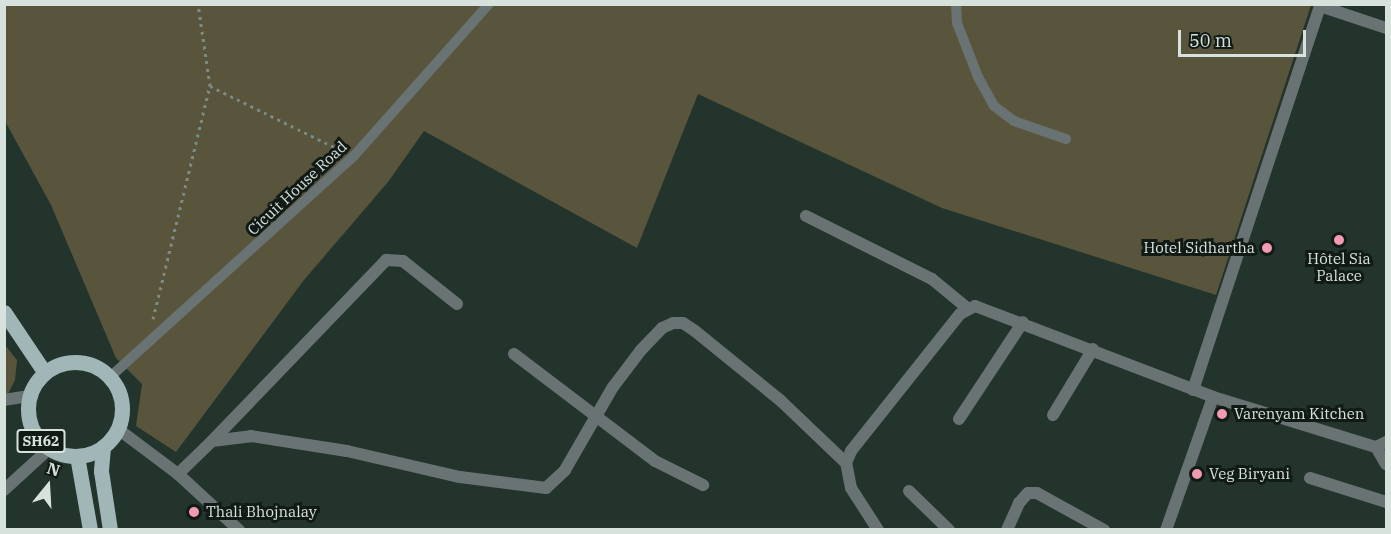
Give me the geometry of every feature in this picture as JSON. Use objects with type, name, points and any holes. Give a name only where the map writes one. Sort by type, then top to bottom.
[{"type":"main road","points":[[4,312],[45,373]]},
{"type":"main road","points":[[30,396],[45,373],[57,366],[78,363],[99,369],[110,377],[122,407],[118,429],[103,447],[101,471],[110,530]]},
{"type":"main road","name":"SH62","points":[[30,396],[29,420],[50,448],[77,456],[103,447]]},
{"type":"main road","name":"SH62","points":[[77,456],[90,530]]},
{"type":"street","points":[[1193,390],[1320,5],[1386,28]]},
{"type":"street","points":[[806,216],[932,279],[967,308],[985,308],[1193,390],[1381,445],[1386,465]]},
{"type":"street","points":[[178,474],[386,260],[403,261],[456,304]]},
{"type":"street","points":[[878,530],[851,488],[846,463],[856,440],[967,308]]},
{"type":"street","points":[[959,419],[1023,322]]},
{"type":"street","points":[[212,441],[250,436],[535,489],[555,482],[594,417],[648,343],[662,328],[683,323],[781,401],[846,463]]},
{"type":"street","points":[[1053,415],[1093,349]]},
{"type":"street","points":[[514,354],[594,417],[655,461],[703,485]]},
{"type":"street","points":[[4,400],[30,396]]},
{"type":"street","points":[[1166,530],[1213,396]]},
{"type":"street","points":[[118,429],[178,474],[239,530]]},
{"type":"street","points":[[4,490],[50,448]]},
{"type":"street","points":[[1310,478],[1386,502]]},
{"type":"street","points":[[909,490],[949,530]]},
{"type":"street","points":[[1007,530],[1019,503],[1028,493],[1037,493],[1104,530]]},
{"type":"lane","name":"Cicuit House Road","points":[[110,377],[146,347],[353,157],[489,4]]},
{"type":"lane","points":[[956,4],[957,23],[978,78],[994,106],[1014,121],[1066,138]]},
{"type":"path","points":[[146,347],[205,122],[210,86],[198,4]]},
{"type":"path","points":[[210,86],[353,157]]},
{"type":"shaded area","points":[[4,5],[1311,5],[1216,295],[942,208],[698,94],[637,248],[424,131],[388,182],[304,280],[176,452],[136,426],[142,384],[116,358],[51,205],[5,121]]},
{"type":"shaded area","points":[[5,345],[17,360],[15,380],[5,400]]},
{"type":"place","name":"Hôtel Sia Palace","points":[[1339,240]]},
{"type":"place","name":"Hotel Sidhartha","points":[[1267,248]]},
{"type":"place","name":"Varenyam Kitchen","points":[[1222,414]]},
{"type":"place","name":"Veg Biryani","points":[[1197,474]]},
{"type":"place","name":"Thali Bhojnalay","points":[[194,512]]}]
